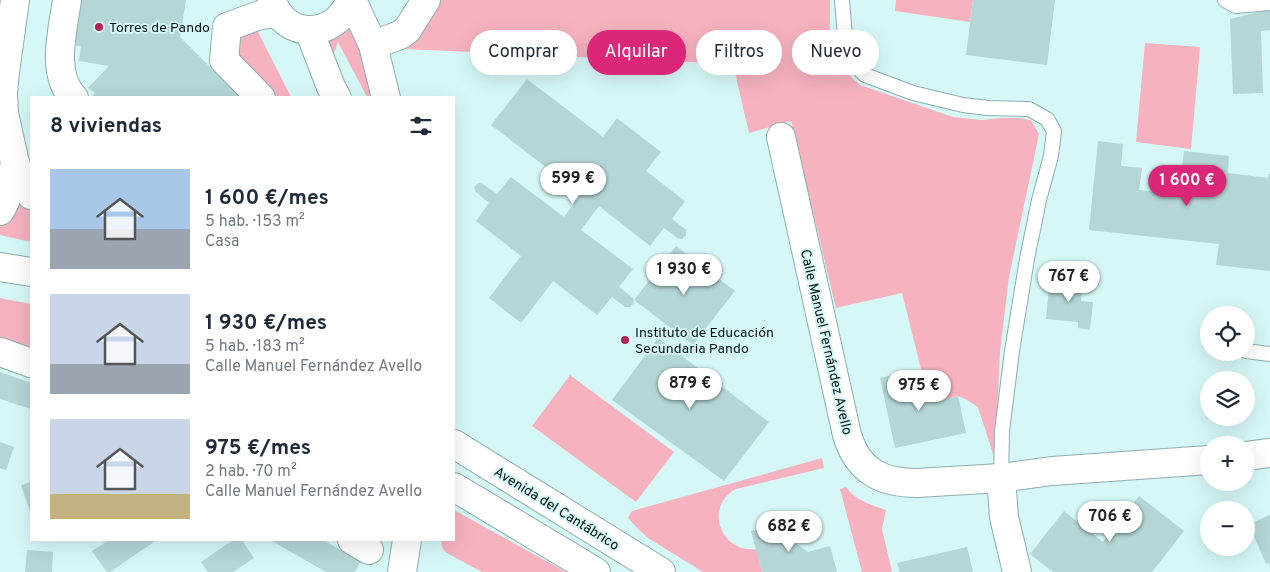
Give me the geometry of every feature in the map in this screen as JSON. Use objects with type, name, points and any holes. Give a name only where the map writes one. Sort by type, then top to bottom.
[{"type":"street","points":[[15,0],[5,72],[4,113],[15,163],[30,193]]},
{"type":"street","points":[[67,0],[60,48],[60,70],[68,92],[72,96]]},
{"type":"street","points":[[259,96],[224,60],[227,27],[260,15],[274,6],[283,19],[300,29],[309,30],[327,27],[336,22],[348,8],[351,0]]},
{"type":"street","points":[[351,0],[373,45],[386,96]]},
{"type":"street","points":[[373,45],[400,35],[407,30],[426,0]]},
{"type":"street","points":[[309,30],[336,96]]},
{"type":"street","name":"Calle Manuel Fernández Avello","points":[[781,137],[847,435],[854,453],[870,472],[893,482],[917,483],[1001,478],[1052,471],[1200,461]]},
{"type":"street","points":[[0,211],[8,194],[15,163]]},
{"type":"street","points":[[0,267],[30,272]]},
{"type":"street","points":[[0,352],[30,363]]},
{"type":"street","name":"Avenida del Cantábrico","points":[[457,446],[661,572]]},
{"type":"street","points":[[1255,455],[1270,453]]},
{"type":"street","points":[[1001,478],[1004,518],[1017,572]]},
{"type":"street","points":[[455,488],[596,572]]},
{"type":"street","points":[[402,572],[407,541]]},
{"type":"lane","points":[[842,0],[846,48],[854,63],[865,75],[914,93],[963,105],[1029,109],[1048,119],[1054,131],[1051,156],[1039,200],[1027,259],[1012,350],[1002,431],[1001,478]]},
{"type":"lane","points":[[1225,0],[1236,6],[1270,3]]},
{"type":"lane","points":[[1255,352],[1270,354]]},
{"type":"shaded area","points":[[435,0],[830,0],[830,30],[792,30],[792,75],[849,75],[860,85],[953,117],[982,120],[1017,118],[1031,120],[1039,134],[1009,277],[1000,351],[995,460],[978,407],[958,396],[934,402],[933,399],[928,397],[902,293],[836,308],[791,121],[749,133],[736,75],[782,75],[782,30],[696,30],[696,62],[686,62],[686,30],[587,30],[587,57],[577,57],[577,30],[470,30],[470,52],[405,49]]},
{"type":"shaded area","points":[[896,0],[973,0],[970,22],[895,11]]},
{"type":"shaded area","points":[[349,22],[380,96],[366,96],[338,42],[331,62],[323,40]]},
{"type":"shaded area","points":[[258,32],[290,96],[274,96],[235,56],[239,36]]},
{"type":"shaded area","points":[[1145,43],[1200,47],[1191,149],[1136,142]]},
{"type":"shaded area","points":[[14,197],[30,205],[30,242],[0,235],[0,223]]},
{"type":"shaded area","points":[[0,298],[30,304],[30,356],[0,347]]},
{"type":"shaded area","points":[[570,375],[674,452],[636,502],[532,426]]},
{"type":"shaded area","points":[[822,458],[824,468],[736,489],[726,497],[721,506],[720,527],[725,536],[733,544],[743,548],[756,549],[762,572],[703,572],[648,538],[628,518],[632,511]]},
{"type":"shaded area","points":[[846,487],[859,499],[886,510],[882,529],[892,572],[862,572],[840,489]]},
{"type":"shaded area","points":[[455,511],[566,572],[482,572],[445,552],[441,541],[455,541]]},
{"type":"building","points":[[77,0],[186,0],[180,37],[215,72],[219,69],[246,96],[93,96],[95,93],[88,88],[109,66],[79,61],[81,46],[70,45]]},
{"type":"building","points":[[973,0],[1055,0],[1047,65],[966,55]]},
{"type":"building","points":[[1270,9],[1270,30],[1261,31],[1263,93],[1233,94],[1230,19]]},
{"type":"building","points":[[527,79],[603,137],[617,118],[661,152],[646,171],[685,201],[672,219],[686,230],[686,235],[682,239],[677,238],[664,228],[650,246],[599,206],[581,230],[633,269],[619,287],[633,298],[634,303],[630,307],[625,307],[612,297],[597,315],[553,281],[521,323],[489,298],[521,256],[476,221],[489,203],[476,192],[474,188],[476,185],[479,183],[483,184],[497,194],[511,177],[564,217],[581,194],[491,125]]},
{"type":"building","points":[[1098,141],[1123,144],[1121,166],[1142,168],[1139,190],[1179,194],[1184,151],[1229,156],[1228,173],[1268,178],[1270,174],[1270,271],[1216,265],[1219,244],[1089,230]]},
{"type":"building","points":[[676,246],[735,291],[693,345],[634,300]]},
{"type":"building","points":[[1050,277],[1083,281],[1081,301],[1093,302],[1090,330],[1078,328],[1078,322],[1046,319]]},
{"type":"building","points":[[658,338],[769,422],[724,481],[612,400]]},
{"type":"building","points":[[916,370],[921,394],[933,399],[934,402],[958,396],[966,433],[895,448],[880,378]]},
{"type":"building","points":[[0,372],[30,383],[30,409],[0,399]]},
{"type":"building","points":[[0,442],[14,447],[6,470],[0,468]]},
{"type":"building","points":[[30,482],[30,512],[21,485]]},
{"type":"building","points":[[1139,496],[1184,531],[1152,572],[1053,572],[1030,554],[1064,511],[1103,542]]},
{"type":"building","points":[[1270,515],[1270,566],[1269,563],[1266,564],[1255,539],[1255,522]]},
{"type":"building","points":[[786,521],[792,541],[808,552],[830,546],[837,572],[762,572],[751,531]]},
{"type":"building","points":[[107,541],[156,541],[110,572],[107,572],[92,551]]},
{"type":"building","points":[[232,541],[243,541],[254,558],[233,572],[208,572],[201,562]]},
{"type":"building","points":[[272,541],[325,541],[361,561],[355,572],[326,572]]},
{"type":"building","points":[[967,547],[973,572],[900,572],[897,563]]},
{"type":"building","points":[[27,550],[53,552],[52,572],[25,572]]},
{"type":"place","name":"Torres de Pando","points":[[99,27]]},
{"type":"place","name":"Instituto de Educación Secundaria Pando","points":[[625,340]]}]
